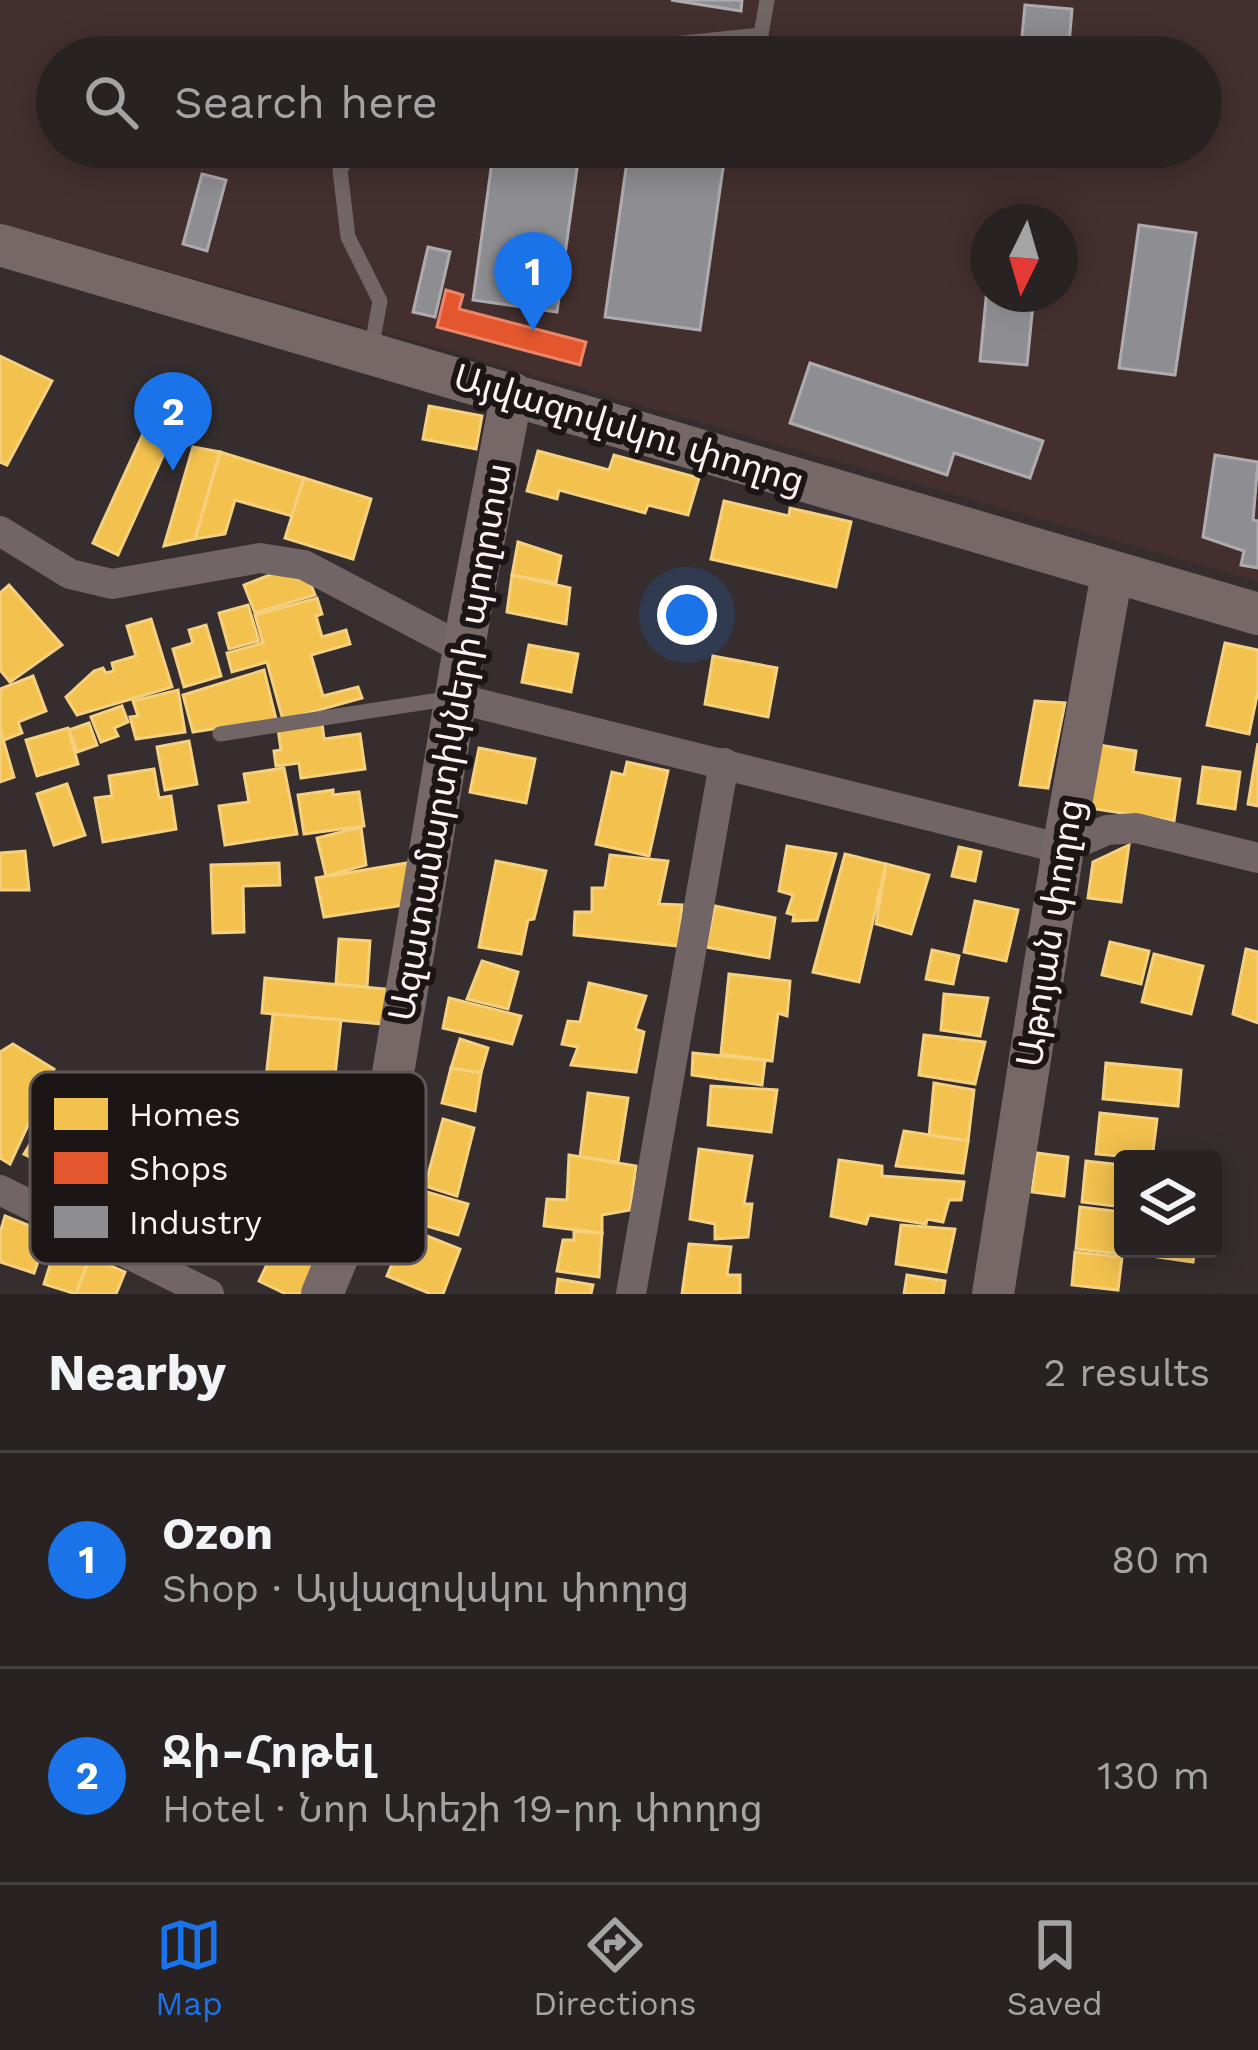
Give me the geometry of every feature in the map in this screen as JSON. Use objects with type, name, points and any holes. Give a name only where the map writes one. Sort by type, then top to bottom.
[{"type":"main road","name":"Այվազովսկու փողոց","points":[[0,245],[1258,614]]},
{"type":"main road","name":"Ազատամարտիկների պողոտա","points":[[393,1072],[512,393]]},
{"type":"main road","name":"Աթոյան փողոց","points":[[993,1294],[1112,573]]},
{"type":"main road","name":"Ազատամարտիկների պողոտա","points":[[322,1294],[334,1264]]},
{"type":"street","points":[[0,531],[70,574],[112,584],[260,559],[292,562],[327,575],[464,649]]},
{"type":"street","points":[[456,698],[1063,849],[1107,830],[1136,828],[1258,858]]},
{"type":"street","points":[[631,1294],[724,763]]},
{"type":"street","points":[[0,1190],[30,1205]]},
{"type":"street","points":[[149,1264],[209,1294]]},
{"type":"lane","points":[[743,36],[761,34],[767,0]]},
{"type":"lane","points":[[341,168],[348,237],[380,301],[371,352]]},
{"type":"lane","points":[[220,734],[456,698]]},
{"type":"shaded area","points":[[0,0],[1258,0],[1258,581],[0,223]]},
{"type":"building: Homes","points":[[0,356],[52,381],[7,465],[0,462]]},
{"type":"building: Homes","points":[[429,406],[482,416],[476,449],[423,439]]},
{"type":"building: Homes","points":[[148,423],[173,434],[118,555],[93,543]]},
{"type":"building: Homes","points":[[193,447],[220,452],[195,539],[164,546]]},
{"type":"building: Homes","points":[[538,451],[609,470],[614,455],[699,478],[688,515],[648,505],[645,513],[559,490],[557,499],[527,491]]},
{"type":"building: Homes","points":[[220,452],[304,478],[292,516],[235,500],[225,534],[195,539]]},
{"type":"building: Homes","points":[[304,478],[371,499],[353,559],[285,538]]},
{"type":"building: Homes","points":[[724,501],[789,516],[790,508],[851,522],[836,587],[711,559]]},
{"type":"building: Homes","points":[[518,542],[561,556],[556,583],[512,575]]},
{"type":"building: Homes","points":[[280,571],[309,580],[315,595],[255,613],[244,585]]},
{"type":"building: Homes","points":[[512,575],[570,588],[566,624],[507,612]]},
{"type":"building: Homes","points":[[9,585],[62,645],[10,682],[0,670],[0,593]]},
{"type":"building: Homes","points":[[317,598],[322,637],[346,630],[350,644],[311,655],[323,696],[358,687],[362,698],[283,720],[267,662],[232,672],[227,653],[263,643],[255,615]]},
{"type":"building: Homes","points":[[248,605],[259,641],[229,649],[219,613]]},
{"type":"building: Homes","points":[[151,619],[172,687],[77,715],[66,697],[94,671],[114,671],[112,663],[136,656],[127,626]]},
{"type":"building: Homes","points":[[206,625],[221,676],[184,687],[173,649],[193,643],[189,630]]},
{"type":"building: Homes","points":[[1225,643],[1258,650],[1258,691],[1249,734],[1207,725]]},
{"type":"building: Homes","points":[[529,645],[578,654],[571,692],[522,682]]},
{"type":"building: Homes","points":[[713,656],[777,668],[768,717],[705,704]]},
{"type":"building: Homes","points":[[264,670],[276,719],[193,732],[183,695]]},
{"type":"building: Homes","points":[[33,676],[46,711],[18,722],[22,733],[4,740],[0,689]]},
{"type":"building: Homes","points":[[178,690],[185,732],[136,739],[130,717],[138,716],[133,701]]},
{"type":"building: Homes","points":[[1035,701],[1065,703],[1048,788],[1020,785]]},
{"type":"building: Homes","points":[[122,706],[128,722],[114,728],[118,736],[101,742],[91,717]]},
{"type":"building: Homes","points":[[89,723],[97,745],[77,752],[69,730]]},
{"type":"building: Homes","points":[[322,723],[324,739],[360,734],[365,769],[301,778],[299,763],[276,766],[274,751],[281,750],[278,729]]},
{"type":"building: Homes","points":[[68,728],[78,764],[37,776],[26,740]]},
{"type":"building: Homes","points":[[0,729],[14,777],[0,782]]},
{"type":"building: Homes","points":[[189,741],[197,784],[165,790],[157,747]]},
{"type":"building: Homes","points":[[1258,743],[1258,806],[1248,804]]},
{"type":"building: Homes","points":[[1093,744],[1136,751],[1133,772],[1180,779],[1174,821],[1083,807]]},
{"type":"building: Homes","points":[[479,748],[535,759],[526,803],[470,792]]},
{"type":"building: Homes","points":[[627,762],[668,771],[649,856],[596,844],[612,772],[624,775]]},
{"type":"building: Homes","points":[[1203,767],[1240,772],[1235,809],[1198,803]]},
{"type":"building: Homes","points":[[284,768],[297,834],[225,845],[219,806],[249,802],[244,774]]},
{"type":"building: Homes","points":[[154,769],[159,798],[171,796],[176,829],[103,842],[95,798],[112,796],[109,776]]},
{"type":"building: Homes","points":[[67,784],[85,835],[54,845],[37,794]]},
{"type":"building: Homes","points":[[333,790],[333,795],[359,792],[364,826],[304,834],[298,795]]},
{"type":"building: Homes","points":[[361,827],[366,865],[326,876],[317,838]]},
{"type":"building: Homes","points":[[1129,845],[1121,902],[1088,898],[1093,862]]},
{"type":"building: Homes","points":[[787,846],[836,854],[817,920],[793,921],[794,915],[787,913],[793,895],[779,891]]},
{"type":"building: Homes","points":[[959,847],[981,852],[975,881],[952,876]]},
{"type":"building: Homes","points":[[25,851],[29,890],[0,890],[0,853]]},
{"type":"building: Homes","points":[[845,854],[886,864],[859,982],[813,972]]},
{"type":"building: Homes","points":[[610,855],[668,861],[659,904],[682,905],[678,946],[574,935],[575,912],[592,912],[592,888],[605,888]]},
{"type":"building: Homes","points":[[496,861],[546,871],[521,954],[479,947]]},
{"type":"building: Homes","points":[[412,862],[405,905],[324,917],[316,878]]},
{"type":"building: Homes","points":[[279,863],[280,885],[243,886],[244,932],[213,933],[211,865]]},
{"type":"building: Homes","points":[[886,864],[929,875],[911,934],[876,924]]},
{"type":"building: Homes","points":[[975,901],[1018,910],[1006,961],[964,952]]},
{"type":"building: Homes","points":[[715,906],[775,918],[769,958],[706,947]]},
{"type":"building: Homes","points":[[339,939],[370,941],[367,987],[336,984]]},
{"type":"building: Homes","points":[[1110,942],[1149,951],[1141,984],[1102,975]]},
{"type":"building: Homes","points":[[1246,949],[1258,952],[1258,1023],[1233,1014]]},
{"type":"building: Homes","points":[[932,950],[959,956],[953,984],[926,979]]},
{"type":"building: Homes","points":[[1154,954],[1203,966],[1191,1014],[1142,1002]]},
{"type":"building: Homes","points":[[482,961],[518,972],[508,1009],[467,999]]},
{"type":"building: Homes","points":[[729,974],[790,981],[787,1016],[778,1013],[772,1061],[721,1054]]},
{"type":"building: Homes","points":[[265,978],[386,989],[383,1024],[262,1013]]},
{"type":"building: Homes","points":[[589,983],[646,996],[635,1029],[644,1032],[636,1072],[571,1065],[578,1047],[562,1044],[568,1021],[580,1022]]},
{"type":"building: Homes","points":[[944,994],[988,998],[980,1036],[941,1030]]},
{"type":"building: Homes","points":[[449,998],[521,1016],[512,1044],[443,1028]]},
{"type":"building: Homes","points":[[273,1014],[341,1020],[335,1072],[267,1072]]},
{"type":"building: Homes","points":[[924,1035],[985,1042],[975,1084],[919,1075]]},
{"type":"building: Homes","points":[[460,1039],[488,1048],[481,1073],[451,1068]]},
{"type":"building: Homes","points":[[13,1044],[54,1069],[30,1072],[30,1121],[10,1164],[0,1158],[0,1052]]},
{"type":"building: Homes","points":[[693,1053],[765,1060],[762,1085],[692,1075]]},
{"type":"building: Homes","points":[[1106,1063],[1181,1070],[1178,1106],[1103,1099]]},
{"type":"building: Homes","points":[[451,1068],[481,1073],[475,1111],[442,1103]]},
{"type":"building: Homes","points":[[934,1083],[974,1090],[968,1141],[929,1137]]},
{"type":"building: Homes","points":[[711,1086],[777,1090],[771,1132],[708,1125]]},
{"type":"building: Homes","points":[[588,1093],[628,1098],[618,1162],[580,1157]]},
{"type":"building: Homes","points":[[1100,1113],[1157,1119],[1153,1150],[1096,1154]]},
{"type":"building: Homes","points":[[443,1119],[474,1128],[457,1196],[426,1186]]},
{"type":"building: Homes","points":[[904,1131],[968,1141],[963,1173],[896,1166]]},
{"type":"building: Homes","points":[[699,1149],[752,1156],[744,1204],[752,1204],[748,1237],[715,1239],[715,1224],[690,1219]]},
{"type":"building: Homes","points":[[1037,1153],[1068,1157],[1064,1196],[1032,1192]]},
{"type":"building: Homes","points":[[569,1155],[636,1166],[630,1210],[602,1215],[602,1233],[544,1226],[547,1199],[567,1200]]},
{"type":"building: Homes","points":[[839,1160],[882,1166],[882,1176],[964,1182],[961,1200],[949,1200],[943,1222],[869,1215],[866,1224],[831,1216]]},
{"type":"building: Homes","points":[[1086,1161],[1114,1164],[1114,1206],[1082,1202]]},
{"type":"building: Homes","points":[[426,1192],[468,1204],[458,1235],[426,1226]]},
{"type":"building: Homes","points":[[1080,1207],[1114,1211],[1114,1253],[1076,1249]]},
{"type":"building: Homes","points":[[5,1216],[30,1226],[30,1264],[37,1264],[34,1273],[0,1262]]},
{"type":"building: Homes","points":[[901,1225],[955,1229],[946,1272],[896,1264]]},
{"type":"building: Homes","points":[[574,1231],[602,1233],[599,1277],[557,1271],[563,1240],[574,1240]]},
{"type":"building: Homes","points":[[426,1236],[460,1249],[443,1294],[431,1294],[387,1276],[392,1264],[426,1264]]},
{"type":"building: Homes","points":[[689,1244],[731,1247],[727,1275],[740,1275],[740,1294],[682,1294]]},
{"type":"building: Homes","points":[[1075,1252],[1122,1258],[1118,1290],[1072,1285]]},
{"type":"building: Homes","points":[[50,1264],[87,1264],[76,1294],[44,1284]]},
{"type":"building: Homes","points":[[87,1264],[106,1264],[125,1272],[116,1294],[76,1294]]},
{"type":"building: Homes","points":[[267,1264],[317,1264],[302,1294],[286,1294],[259,1281]]},
{"type":"building: Homes","points":[[907,1275],[945,1281],[943,1294],[904,1294]]},
{"type":"building: Homes","points":[[558,1279],[593,1285],[591,1294],[556,1294]]},
{"type":"building: Shops","points":[[446,290],[463,295],[459,309],[586,342],[580,365],[437,327]]},
{"type":"building: Industry","points":[[671,0],[742,0],[741,11]]},
{"type":"building: Industry","points":[[1025,5],[1072,9],[1070,36],[1022,36]]},
{"type":"building: Industry","points":[[491,168],[577,168],[557,312],[473,300]]},
{"type":"building: Industry","points":[[626,168],[723,168],[700,330],[605,317]]},
{"type":"building: Industry","points":[[202,174],[226,180],[207,251],[183,244]]},
{"type":"building: Industry","points":[[1139,225],[1196,233],[1175,375],[1119,368]]},
{"type":"building: Industry","points":[[428,247],[450,252],[435,317],[413,312]]},
{"type":"building: Industry","points":[[985,312],[1032,312],[1027,365],[980,361]]},
{"type":"building: Industry","points":[[810,363],[1043,441],[1030,478],[954,453],[947,475],[790,423]]},
{"type":"building: Industry","points":[[1215,455],[1258,462],[1253,520],[1258,521],[1258,568],[1241,565],[1244,551],[1203,537]]},
{"type":"place","name":"Ozon","points":[[533,331]]},
{"type":"place","name":"Ջի-Հոթել","points":[[173,471]]}]
